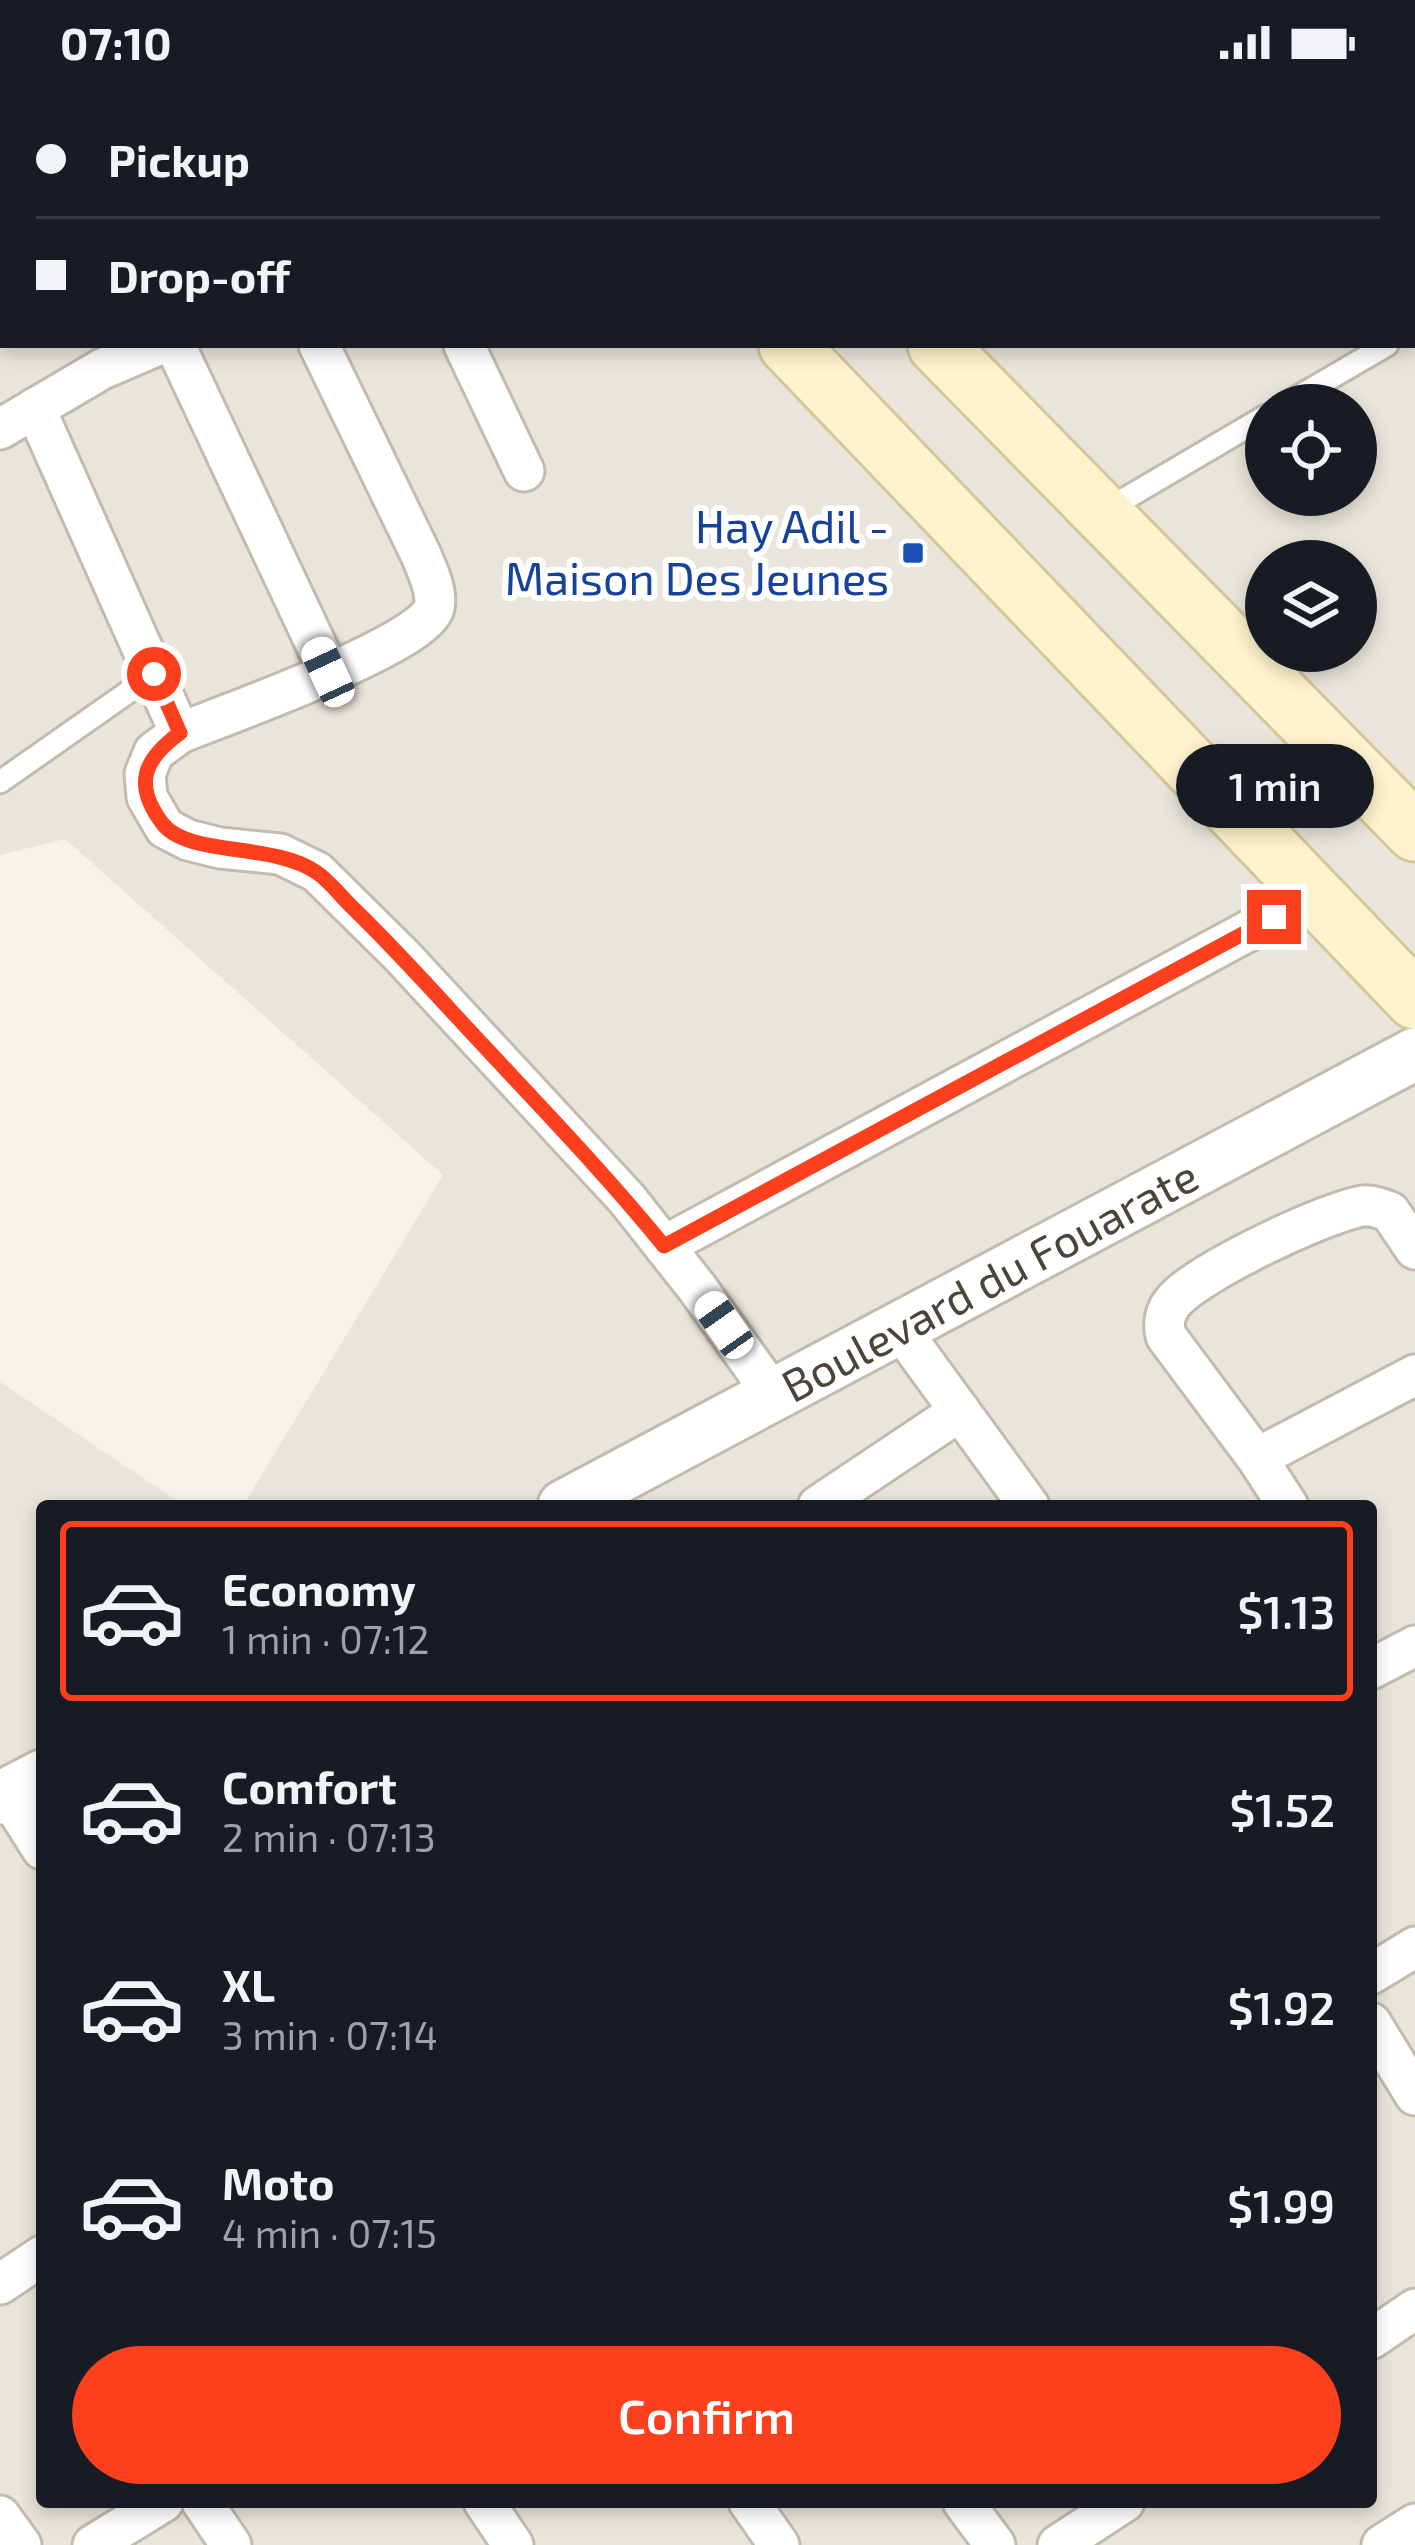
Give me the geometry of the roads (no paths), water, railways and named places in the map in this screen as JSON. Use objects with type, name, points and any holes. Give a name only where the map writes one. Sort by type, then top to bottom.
[{"type":"main road","points":[[791,348],[1415,1000]]},
{"type":"main road","points":[[940,348],[1415,832]]},
{"type":"street","points":[[0,429],[102,369],[151,348]]},
{"type":"street","points":[[176,348],[328,672]]},
{"type":"street","points":[[320,348],[422,555],[433,586],[434,608],[424,626],[180,733],[154,752],[146,774],[147,797],[165,828],[188,840],[280,854],[317,872],[402,956],[627,1199],[775,1397]]},
{"type":"street","points":[[465,348],[524,471]]},
{"type":"street","points":[[35,408],[180,733]]},
{"type":"street","points":[[664,1246],[1315,895]]},
{"type":"street","name":"Boulevard du Fouarate","points":[[576,1500],[1415,1054]]},
{"type":"street","points":[[1284,1500],[1166,1336],[1162,1322],[1171,1304],[1194,1282],[1364,1206],[1390,1212],[1415,1249]]},
{"type":"street","points":[[900,1329],[1025,1500]]},
{"type":"street","points":[[1257,1458],[1415,1375]]},
{"type":"street","points":[[827,1500],[960,1411]]},
{"type":"street","points":[[16,1789],[36,1835]]},
{"type":"street","points":[[1377,1970],[1415,1948]]},
{"type":"street","points":[[1377,2033],[1415,2095]]},
{"type":"street","points":[[0,2284],[36,2260]]},
{"type":"street","points":[[1377,2335],[1415,2308]]},
{"type":"street","points":[[92,2545],[153,2508]]},
{"type":"street","points":[[206,2508],[231,2545]]},
{"type":"street","points":[[488,2508],[513,2545]]},
{"type":"street","points":[[753,2508],[779,2545]]},
{"type":"street","points":[[967,2508],[995,2545]]},
{"type":"street","points":[[1058,2545],[1115,2508]]},
{"type":"street","points":[[0,2516],[21,2545]]},
{"type":"street","points":[[1382,2545],[1415,2524]]},
{"type":"lane","points":[[1320,384],[1382,348]]},
{"type":"lane","points":[[1100,513],[1245,428]]},
{"type":"lane","points":[[0,782],[154,674]]},
{"type":"place","name":"Hay Adil - Maison Des Jeunes","points":[[913,553]]}]
